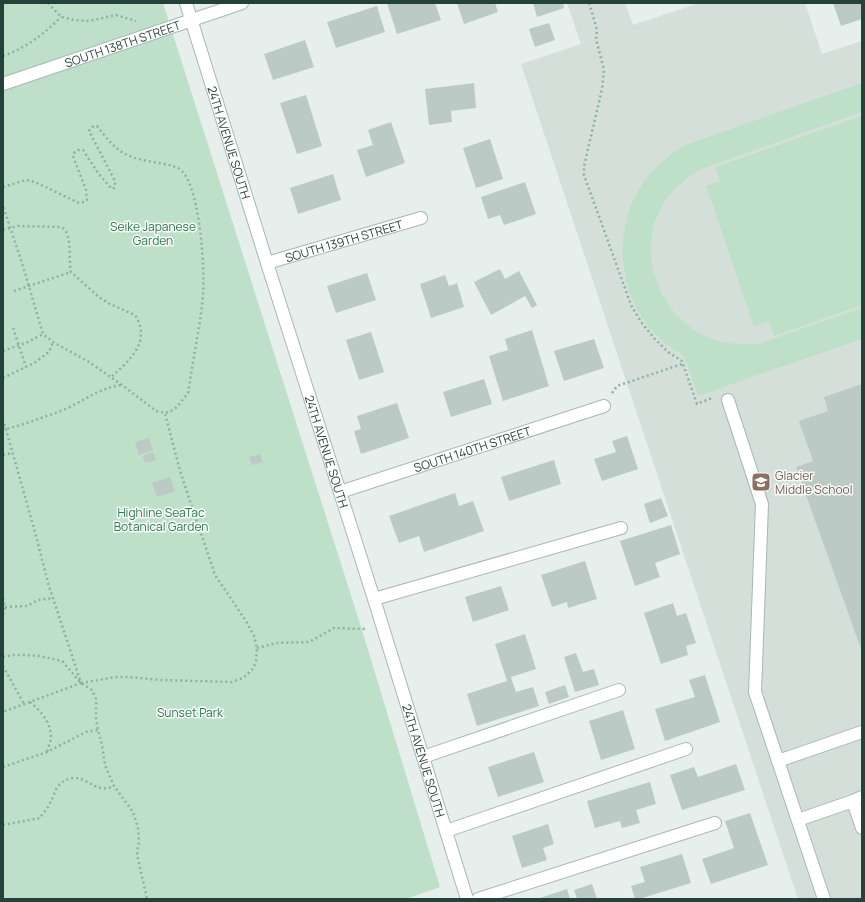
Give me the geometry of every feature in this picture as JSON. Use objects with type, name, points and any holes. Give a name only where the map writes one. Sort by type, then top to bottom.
[{"type":"street","name":"24TH AVENUE SOUTH","points":[[186,3],[384,630],[467,899]]},
{"type":"street","name":"SOUTH 138TH STREET","points":[[3,84],[242,3]]},
{"type":"street","name":"SOUTH 139TH STREET","points":[[267,263],[421,218]]},
{"type":"street","points":[[728,400],[762,504],[755,692],[824,899]]},
{"type":"street","name":"SOUTH 140TH STREET","points":[[340,492],[604,406]]},
{"type":"street","points":[[374,599],[621,528]]},
{"type":"street","points":[[423,757],[619,690]]},
{"type":"street","points":[[778,761],[862,732]]},
{"type":"street","points":[[446,831],[686,749]]},
{"type":"street","points":[[798,820],[857,799],[862,828]]},
{"type":"street","points":[[478,899],[715,823]]},
{"type":"path","points":[[48,3],[61,17],[74,20],[89,21],[116,14],[136,21]]},
{"type":"path","points":[[589,3],[597,30],[596,39],[604,70],[602,89],[584,166],[584,175],[632,305],[641,322],[668,352],[682,361],[697,404],[726,394],[728,400]]},
{"type":"path","points":[[3,56],[12,53],[37,39],[61,17]]},
{"type":"path","points":[[3,187],[26,180],[35,182],[79,203],[84,202],[87,200],[86,190],[73,156],[78,150],[83,150],[98,173],[113,189],[115,187],[115,181],[89,131],[92,126],[97,126],[116,148],[125,155],[179,168],[187,179],[194,197],[200,229],[204,277],[203,296],[188,393],[177,407],[164,413],[156,411],[89,362],[53,342],[44,334],[3,206]]},
{"type":"path","points":[[3,230],[18,226],[60,227],[65,229],[69,245],[71,272],[99,297],[119,309],[133,313],[137,318],[140,330],[138,347],[130,359],[111,378]]},
{"type":"path","points":[[14,291],[71,272]]},
{"type":"path","points":[[12,328],[26,367]]},
{"type":"path","points":[[3,351],[28,342],[44,334]]},
{"type":"path","points":[[3,378],[34,363],[49,352],[53,342]]},
{"type":"path","points":[[617,386],[682,364]]},
{"type":"path","points":[[6,429],[67,408],[110,387],[122,385]]},
{"type":"path","points":[[3,712],[81,683],[116,677],[232,682],[243,678],[252,670],[256,662],[257,648],[254,636],[246,621],[215,575],[180,471],[164,413]]},
{"type":"path","points":[[3,419],[53,598],[81,683]]},
{"type":"path","points":[[3,455],[12,453]]},
{"type":"path","points":[[3,598],[6,607],[3,616]]},
{"type":"path","points":[[6,607],[27,606],[38,600],[53,598]]},
{"type":"path","points":[[257,648],[276,642],[309,642],[334,628],[384,630]]},
{"type":"path","points":[[3,657],[25,655],[39,656],[62,661],[81,683],[92,690],[96,699],[98,730],[105,764],[114,786],[133,812],[138,828],[138,859],[147,899]]},
{"type":"path","points":[[3,666],[24,704]]},
{"type":"path","points":[[30,702],[39,709],[45,717],[51,738],[47,752]]},
{"type":"path","points":[[3,767],[47,752],[86,732],[98,730]]},
{"type":"path","points":[[3,825],[40,818],[60,784],[74,777],[79,777],[95,787],[102,789],[108,789],[114,786]]},
{"type":"shaded area","name":"Glacier Middle School","points":[[567,3],[625,3],[633,25],[699,3],[805,3],[822,54],[862,41],[862,899],[798,899],[521,64],[581,44]]},
{"type":"green space","name":"Sunset Park","points":[[3,3],[163,3],[362,630],[440,887],[406,899],[3,899]]},
{"type":"green space","points":[[862,83],[862,112],[699,170],[678,186],[669,195],[662,206],[654,224],[651,243],[652,262],[656,281],[664,298],[676,314],[690,327],[707,337],[732,344],[758,344],[862,308],[862,339],[698,396],[683,356],[666,344],[650,328],[637,309],[629,291],[623,254],[624,235],[627,216],[634,198],[656,167],[685,145]]},
{"type":"green space","points":[[862,116],[862,305],[774,336],[769,321],[754,326],[706,186],[720,181],[715,167]]},
{"type":"building","points":[[387,3],[435,3],[441,20],[397,34]]},
{"type":"building","points":[[457,3],[495,3],[498,12],[464,24]]},
{"type":"building","points":[[533,3],[563,3],[564,8],[537,17]]},
{"type":"building","points":[[833,3],[862,3],[862,19],[841,26]]},
{"type":"building","points":[[377,6],[385,32],[336,48],[327,22]]},
{"type":"building","points":[[549,23],[555,40],[535,47],[529,29]]},
{"type":"building","points":[[305,40],[314,67],[273,80],[264,54]]},
{"type":"building","points":[[474,83],[476,108],[451,111],[452,122],[429,125],[425,89]]},
{"type":"building","points":[[306,95],[322,146],[297,154],[280,103]]},
{"type":"building","points":[[391,122],[405,163],[366,177],[357,150],[373,145],[368,130]]},
{"type":"building","points":[[490,139],[503,179],[476,188],[463,148]]},
{"type":"building","points":[[333,174],[341,200],[298,214],[290,188]]},
{"type":"building","points":[[525,182],[536,214],[504,225],[500,215],[488,219],[481,197]]},
{"type":"building","points":[[500,269],[505,279],[519,271],[537,305],[532,308],[525,296],[491,315],[474,282]]},
{"type":"building","points":[[367,273],[376,300],[336,313],[327,286]]},
{"type":"building","points":[[445,275],[449,286],[457,283],[464,307],[431,318],[420,284]]},
{"type":"building","points":[[532,330],[549,386],[503,401],[489,356],[508,350],[505,339]]},
{"type":"building","points":[[371,332],[384,372],[359,380],[346,340]]},
{"type":"building","points":[[594,339],[604,368],[564,381],[554,351]]},
{"type":"building","points":[[484,379],[492,404],[451,417],[443,392]]},
{"type":"building","points":[[862,384],[862,645],[860,646],[796,467],[813,461],[799,421],[828,411],[824,397]]},
{"type":"building","points":[[397,403],[409,438],[361,454],[354,431],[361,429],[357,416]]},
{"type":"building","points":[[627,436],[638,469],[602,481],[594,459],[616,452],[612,441]]},
{"type":"building","points":[[149,438],[153,450],[139,455],[135,442]]},
{"type":"building","points":[[153,452],[156,460],[145,463],[143,456]]},
{"type":"building","points":[[260,454],[263,462],[252,465],[249,457]]},
{"type":"building","points":[[554,460],[561,484],[509,501],[501,477]]},
{"type":"building","points":[[170,477],[175,491],[157,497],[152,483]]},
{"type":"building","points":[[455,493],[459,506],[473,501],[484,531],[424,552],[419,536],[399,543],[389,516]]},
{"type":"building","points":[[661,498],[668,516],[650,523],[644,504]]},
{"type":"building","points":[[671,525],[680,554],[655,563],[660,577],[635,586],[620,541]]},
{"type":"building","points":[[585,561],[597,599],[568,608],[567,602],[552,607],[541,575]]},
{"type":"building","points":[[501,586],[509,610],[473,622],[465,597]]},
{"type":"building","points":[[673,603],[677,616],[686,613],[696,643],[686,646],[688,655],[661,664],[644,613]]},
{"type":"building","points":[[525,634],[536,669],[511,677],[516,692],[533,687],[539,706],[477,726],[467,694],[507,681],[495,644]]},
{"type":"building","points":[[576,653],[583,672],[594,669],[599,685],[575,692],[564,657]]},
{"type":"building","points":[[705,675],[720,722],[665,741],[655,709],[695,697],[689,680]]},
{"type":"building","points":[[565,685],[569,697],[549,704],[545,692]]},
{"type":"building","points":[[623,710],[635,749],[601,760],[589,721]]},
{"type":"building","points":[[534,752],[544,782],[498,797],[488,767]]},
{"type":"building","points":[[736,764],[745,790],[682,810],[670,775],[694,767],[698,777]]},
{"type":"building","points":[[650,782],[656,804],[636,810],[640,823],[622,828],[620,821],[595,828],[587,801]]},
{"type":"building","points":[[750,813],[768,865],[711,884],[702,859],[734,848],[725,821]]},
{"type":"building","points":[[548,824],[554,844],[543,848],[547,860],[522,868],[512,836]]},
{"type":"building","points":[[682,854],[691,883],[635,899],[631,886],[645,882],[640,867]]},
{"type":"building","points":[[592,884],[597,899],[577,899],[574,890]]},
{"type":"building","points":[[567,889],[570,899],[537,899]]},
{"type":"place","name":"Glacier Middle School","points":[[761,482]]},
{"type":"park label","name":"Seike Japanese Garden","points":[[153,233]]},
{"type":"park label","name":"Highline SeaTac Botanical Garden","points":[[161,519]]}]
